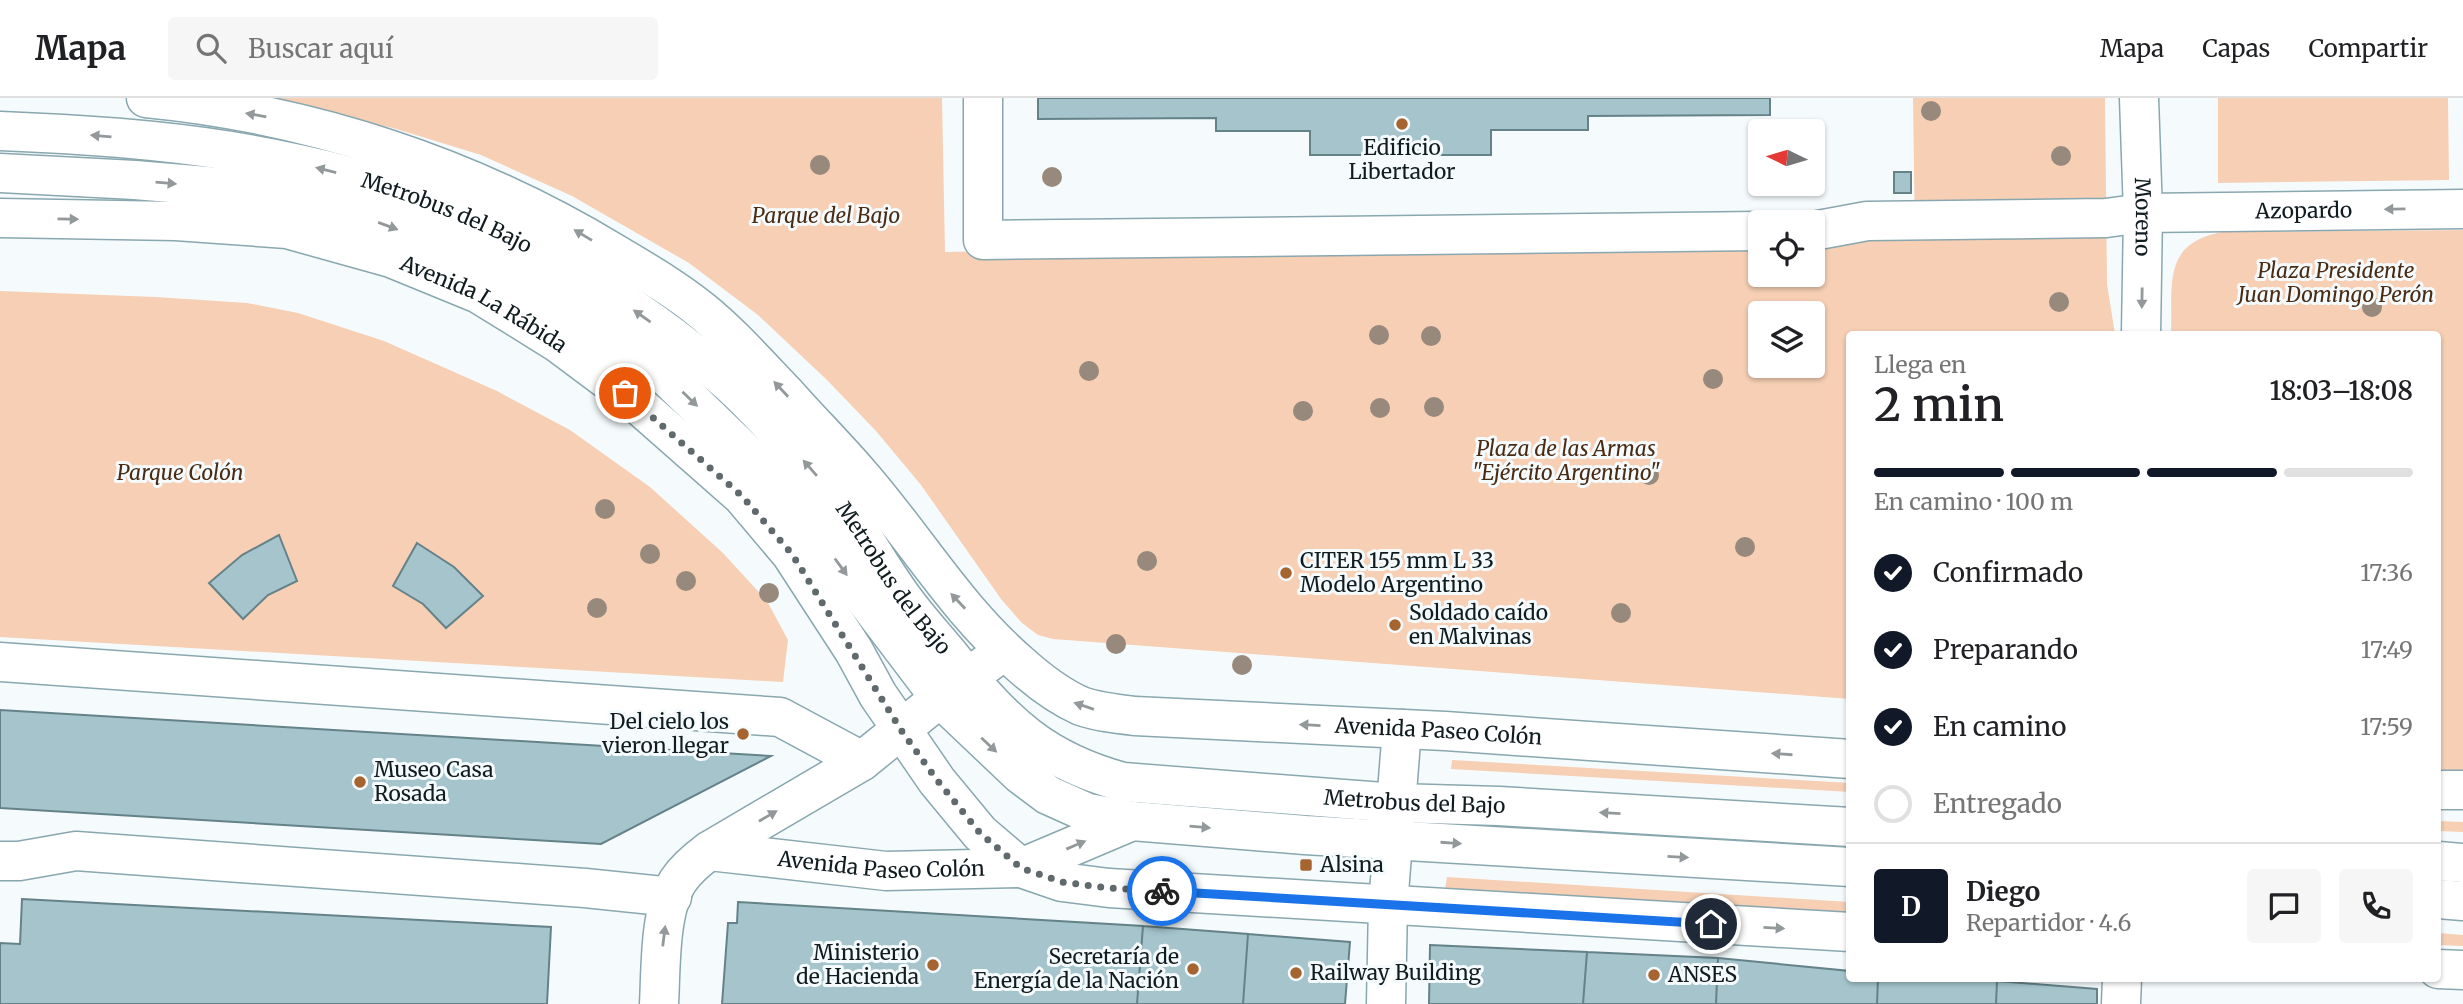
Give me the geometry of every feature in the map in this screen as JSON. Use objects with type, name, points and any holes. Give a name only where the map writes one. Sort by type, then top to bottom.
[{"type":"main road","points":[[146,98],[311,125],[456,173],[570,226],[661,281],[733,338],[861,476],[948,589],[1004,651],[862,761],[709,850],[693,863],[678,882],[668,910],[659,1004]]},
{"type":"main road","points":[[984,98],[983,240],[1748,232]]},
{"type":"main road","name":"Moreno","points":[[2139,98],[2143,213],[2141,331]]},
{"type":"main road","name":"Metrobus del Bajo","points":[[0,131],[98,135],[257,155],[302,164],[428,202],[501,232],[525,245],[640,314],[729,383],[838,500],[906,603],[954,688],[1035,743],[1093,774],[1124,782],[1396,803],[1499,806],[1846,827]]},
{"type":"main road","name":"Metrobus del Bajo","points":[[0,173],[242,189],[331,205],[498,270],[599,327],[669,379],[778,484],[954,688],[1020,774],[1048,795],[1088,813],[1132,821],[1393,842],[1438,842],[1846,867]]},
{"type":"main road","name":"Azopardo","points":[[1825,228],[1867,222],[2106,218],[2143,213],[2463,208]]},
{"type":"main road","name":"Avenida La Rábida","points":[[0,218],[176,220],[286,229],[391,258],[479,294],[558,343],[625,393],[742,496],[792,554],[901,730],[953,802],[980,833],[1021,868]]},
{"type":"main road","name":"Avenida Paseo Colón","points":[[1004,651],[1060,696],[1084,707],[1115,714],[1402,729],[1846,759]]},
{"type":"main road","points":[[0,662],[780,717],[862,761]]},
{"type":"main road","points":[[1386,1004],[1388,905],[1402,729]]},
{"type":"main road","points":[[2441,790],[2463,790]]},
{"type":"main road","name":"Metrobus del Bajo","points":[[1021,868],[1132,821]]},
{"type":"main road","name":"Avenida Paseo Colón","points":[[709,850],[886,871],[1021,868],[1062,882],[1108,888],[1846,933]]},
{"type":"main road","points":[[0,860],[19,861],[76,851],[585,888],[672,897]]},
{"type":"main road","points":[[2441,862],[2463,863]]},
{"type":"main road","points":[[2441,899],[2463,901]]},
{"type":"main road","points":[[2441,969],[2463,970]]},
{"type":"main road","points":[[2121,1004],[2122,982]]},
{"type":"green space","name":"Plaza de las Armas \"Ejército Argentino\"","points":[[249,98],[942,98],[945,252],[1261,246],[1748,242],[1748,287],[1825,287],[1825,241],[1915,240],[1913,98],[2105,98],[2107,284],[2115,331],[1846,331],[1846,699],[1053,639],[1038,635],[1022,623],[1001,599],[921,485],[876,431],[758,315],[689,263],[572,196],[481,155],[393,128]]},
{"type":"green space","points":[[2218,98],[2448,98],[2449,180],[2218,183]]},
{"type":"green space","name":"Plaza Presidente Juan Domingo Perón","points":[[2463,230],[2463,773],[2441,772],[2441,331],[2171,331],[2172,283],[2180,256],[2189,246],[2203,238],[2223,232]]},
{"type":"green space","name":"Parque Colón","points":[[0,291],[247,303],[298,313],[384,341],[497,391],[570,430],[650,487],[723,553],[767,601],[788,640],[783,682],[0,637]]},
{"type":"green space","points":[[1452,760],[1846,783],[1846,792],[1451,769]]},
{"type":"green space","points":[[2441,821],[2463,822],[2463,832],[2441,831]]},
{"type":"green space","points":[[1447,877],[1846,902],[1846,914],[1445,889]]},
{"type":"green space","points":[[2441,933],[2463,935],[2463,946],[2441,945]]},
{"type":"building","name":"Edificio Libertador","points":[[1038,98],[1770,98],[1770,115],[1588,116],[1588,130],[1491,130],[1491,155],[1310,155],[1310,131],[1216,131],[1216,118],[1038,119]]},
{"type":"building","points":[[1894,172],[1911,172],[1911,193],[1894,193]]},
{"type":"building","points":[[279,535],[297,581],[268,595],[243,619],[209,583],[242,555]]},
{"type":"building","points":[[417,543],[454,567],[483,596],[446,628],[423,604],[393,586]]},
{"type":"building","name":"Museo Casa Rosada","points":[[0,710],[771,756],[601,844],[0,808]]},
{"type":"building","points":[[22,899],[551,927],[547,1004],[0,1004],[0,943],[20,944]]},
{"type":"building","name":"Ministerio de Hacienda","points":[[738,902],[1143,926],[1137,1004],[722,1004],[728,923],[737,923]]},
{"type":"building","name":"Secretaría de Energía de la Nación","points":[[1143,926],[1248,934],[1243,1004],[1137,1004]]},
{"type":"building","name":"Railway Building","points":[[1248,934],[1350,942],[1345,1004],[1243,1004]]},
{"type":"building","points":[[1430,945],[1587,952],[1583,1004],[1429,1004]]},
{"type":"building","points":[[1587,952],[1718,958],[1716,1004],[1583,1004]]},
{"type":"building","points":[[1718,958],[1846,971],[1846,982],[1878,982],[1877,1004],[1716,1004]]},
{"type":"building","points":[[1878,982],[1997,982],[1996,1004],[1877,1004]]},
{"type":"building","points":[[1997,982],[2097,989],[2097,1004],[1996,1004]]},
{"type":"way so far","points":[[625,393],[742,496],[792,554],[901,730],[953,802],[968,816],[980,833],[1021,868],[1062,882],[1162,891]]},
{"type":"place","name":"Edificio Libertador","points":[[1402,124]]},
{"type":"place","name":"CITER 155 mm L 33 Modelo Argentino","points":[[1286,573]]},
{"type":"place","name":"Soldado caído en Malvinas","points":[[1395,625]]},
{"type":"place","name":"Del cielo los vieron llegar","points":[[743,734]]},
{"type":"place","name":"Museo Casa Rosada","points":[[360,782]]},
{"type":"place","name":"Alsina","points":[[1306,865]]},
{"type":"place","name":"Ministerio de Hacienda","points":[[933,965]]},
{"type":"place","name":"Secretaría de Energía de la Nación","points":[[1193,969]]},
{"type":"place","name":"Railway Building","points":[[1296,973]]},
{"type":"place","name":"ANSES","points":[[1654,975]]},
{"type":"route","points":[[1162,891],[1711,924]]},
{"type":"park label","name":"Parque del Bajo","points":[[826,216]]}]
